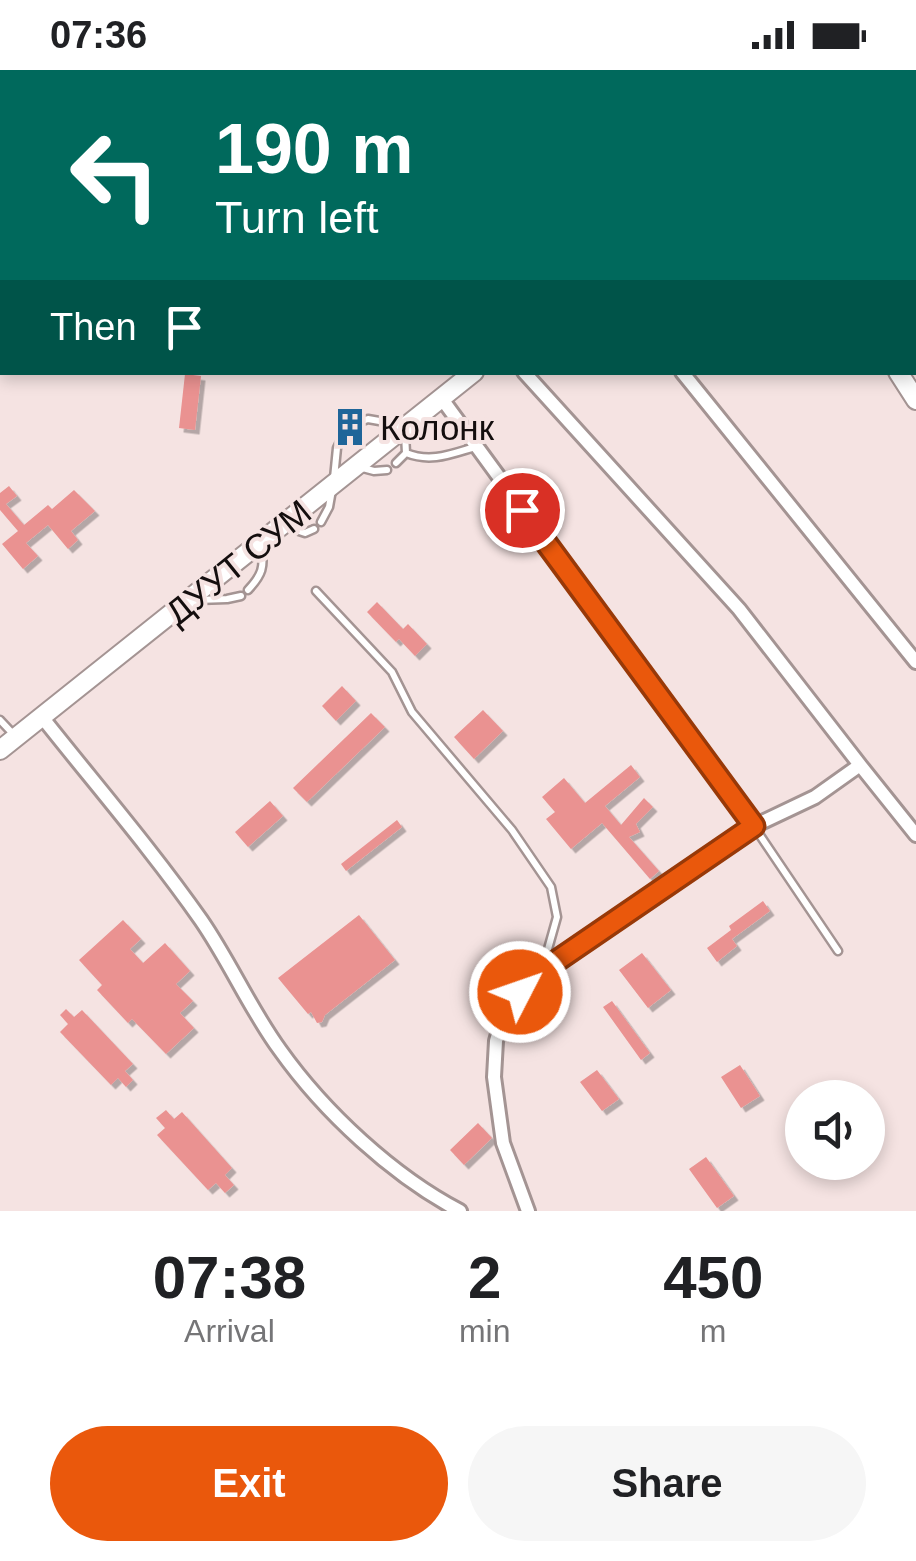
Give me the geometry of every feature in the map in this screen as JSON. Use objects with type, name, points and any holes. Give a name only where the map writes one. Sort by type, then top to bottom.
[{"type":"main road","name":"ДУУТ СУМ","points":[[0,750],[470,375]]},
{"type":"main road","points":[[900,375],[916,400]]},
{"type":"street","points":[[527,375],[739,609],[916,835]]},
{"type":"street","points":[[684,375],[916,662]]},
{"type":"street","points":[[442,399],[754,826]]},
{"type":"street","points":[[42,716],[186,898],[294,1069],[347,1126],[428,1195],[460,1211]]},
{"type":"street","points":[[528,1211],[503,1143],[494,1077],[496,1041],[505,1009],[536,975],[754,826],[815,797],[860,765]]},
{"type":"street","points":[[428,1195],[437,1211]]},
{"type":"lane","points":[[354,424],[368,419],[406,427],[406,453],[396,463]]},
{"type":"lane","points":[[322,522],[329,507],[337,448],[345,431]]},
{"type":"lane","points":[[406,453],[420,459],[476,446]]},
{"type":"lane","points":[[358,466],[387,470]]},
{"type":"lane","points":[[284,525],[305,533],[314,529]]},
{"type":"lane","points":[[192,600],[244,593],[261,570],[264,560],[260,545]]},
{"type":"lane","points":[[316,591],[392,672],[412,712],[512,830],[551,887],[557,917],[536,975]]},
{"type":"lane","points":[[0,720],[16,737]]},
{"type":"lane","points":[[754,826],[838,951]]},
{"type":"building","points":[[185,375],[201,376],[195,430],[179,428]]},
{"type":"building","points":[[9,486],[17,496],[6,504],[24,525],[74,490],[95,511],[71,531],[78,540],[68,549],[48,525],[26,543],[38,556],[23,569],[2,544],[18,531],[0,510],[0,493]]},
{"type":"building","points":[[377,602],[403,629],[408,624],[427,644],[415,656],[367,612]]},
{"type":"building","points":[[342,686],[356,701],[336,721],[322,706]]},
{"type":"building","points":[[483,710],[503,731],[474,759],[454,737]]},
{"type":"building","points":[[371,713],[385,727],[307,802],[293,788]]},
{"type":"building","points":[[631,765],[640,777],[605,806],[621,825],[644,798],[653,807],[636,824],[640,832],[629,837],[659,871],[650,879],[602,823],[571,849],[546,819],[555,812],[542,797],[564,778],[585,803]]},
{"type":"building","points":[[270,801],[283,816],[248,847],[235,832]]},
{"type":"building","points":[[397,820],[402,827],[346,871],[341,864]]},
{"type":"building","points":[[763,901],[770,911],[732,939],[737,946],[717,962],[707,948]]},
{"type":"building","points":[[359,915],[395,960],[317,1023],[278,978]]},
{"type":"building","points":[[123,920],[141,939],[130,949],[143,963],[165,943],[190,971],[176,984],[193,1001],[180,1013],[194,1028],[166,1054],[132,1019],[128,1023],[97,990],[102,985],[79,960]]},
{"type":"building","points":[[642,953],[671,990],[648,1008],[619,970]]},
{"type":"building","points":[[612,1001],[650,1053],[641,1060],[603,1007]]},
{"type":"building","points":[[66,1009],[74,1017],[82,1010],[133,1064],[125,1071],[133,1080],[126,1087],[118,1078],[111,1085],[60,1032],[68,1024],[60,1015]]},
{"type":"building","points":[[740,1065],[760,1096],[741,1108],[721,1077]]},
{"type":"building","points":[[597,1070],[619,1099],[602,1111],[580,1082]]},
{"type":"building","points":[[166,1110],[174,1119],[182,1112],[232,1168],[225,1175],[234,1185],[225,1193],[216,1183],[208,1190],[157,1135],[165,1128],[156,1118]]},
{"type":"building","points":[[478,1123],[492,1138],[464,1165],[450,1150]]},
{"type":"building","points":[[706,1157],[734,1196],[717,1208],[689,1169]]},
{"type":"place","name":"Колонк","points":[[350,427]]},
{"type":"route","points":[[520,992],[536,975],[754,826],[522,510]]}]
